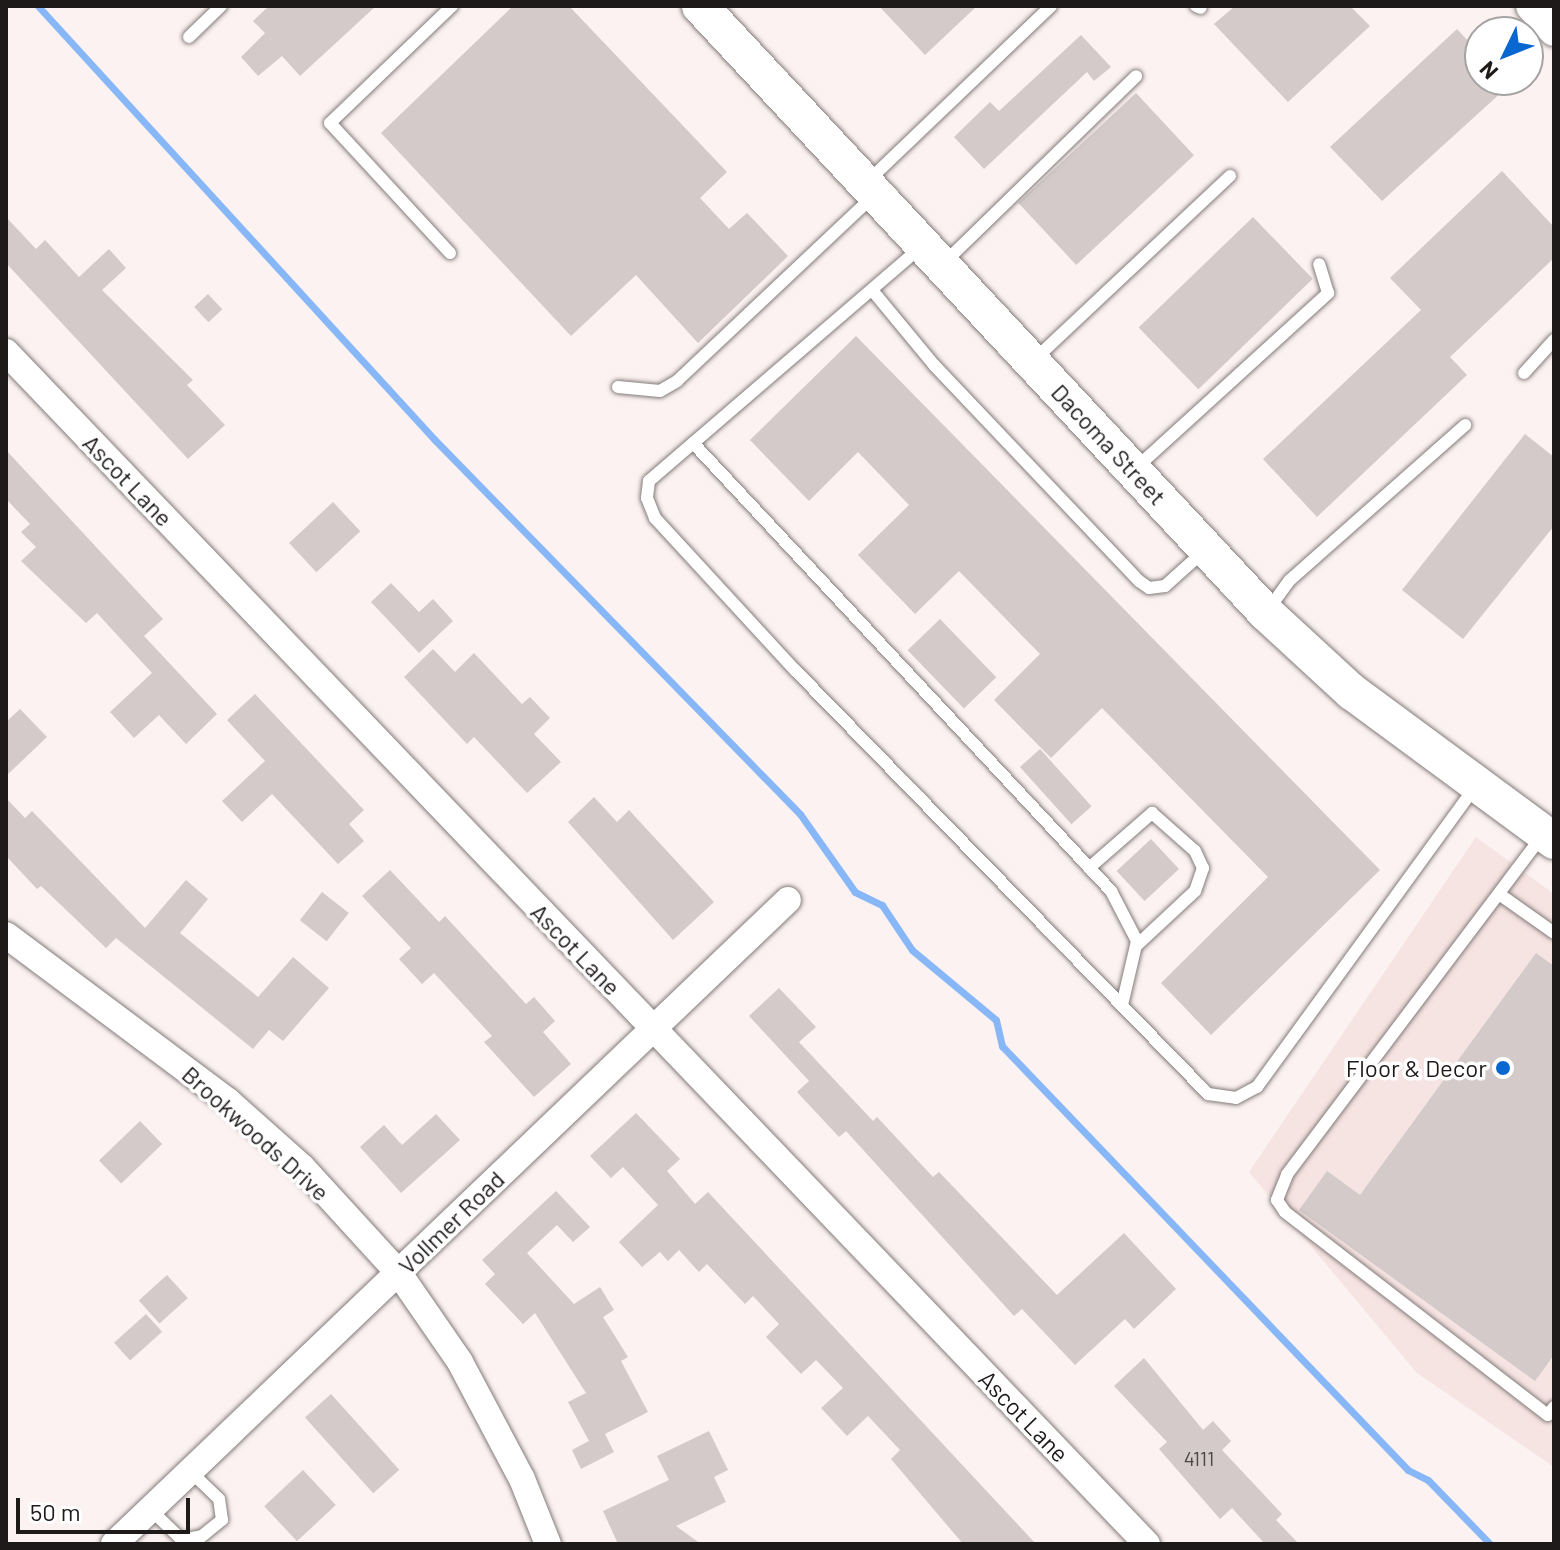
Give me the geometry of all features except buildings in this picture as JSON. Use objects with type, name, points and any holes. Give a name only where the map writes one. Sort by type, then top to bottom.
[{"type":"main road","name":"Dacoma Street","points":[[700,6],[1266,613],[1352,692],[1549,837]]},
{"type":"street","points":[[1532,6],[1554,30]]},
{"type":"street","name":"Ascot Lane","points":[[6,352],[1147,1544]]},
{"type":"street","name":"Vollmer Road","points":[[114,1544],[788,900]]},
{"type":"street","name":"Brookwoods Drive","points":[[6,935],[228,1101],[302,1167],[398,1272],[460,1362],[522,1479],[548,1544]]},
{"type":"lane","points":[[189,37],[221,6]]},
{"type":"lane","points":[[450,253],[330,123],[452,6]]},
{"type":"lane","points":[[618,387],[660,391],[677,381],[1051,6]]},
{"type":"lane","points":[[1136,76],[933,255],[872,290],[649,481],[655,518],[1208,1094],[1236,1098],[1257,1087],[1477,784]]},
{"type":"lane","points":[[1032,362],[1230,176]]},
{"type":"lane","points":[[1134,471],[1328,293],[1319,264]]},
{"type":"lane","points":[[872,290],[934,365],[1149,588],[1165,586],[1206,549]]},
{"type":"lane","points":[[1524,373],[1554,340]]},
{"type":"lane","points":[[1266,613],[1290,580],[1465,425]]},
{"type":"lane","points":[[693,443],[1111,891],[1137,945]]},
{"type":"lane","points":[[1089,868],[1152,813],[1195,851],[1203,868],[1195,891],[1137,945],[1122,1005]]},
{"type":"lane","points":[[1549,837],[1499,894],[1287,1175],[1277,1200],[1285,1212],[1552,1415]]},
{"type":"lane","points":[[1499,894],[1554,933]]},
{"type":"lane","points":[[150,1509],[182,1540],[202,1536],[222,1520],[219,1499],[190,1471]]},
{"type":"shaded area","points":[[1476,837],[1554,894],[1554,1467],[1417,1373],[1249,1172]]},
{"type":"waterway","points":[[38,6],[434,439],[800,814],[855,892],[882,905],[912,950],[996,1020],[1002,1046],[1408,1470],[1428,1480],[1490,1544]]},
{"type":"place","name":"Floor & Decor","points":[[1503,1068]]}]
